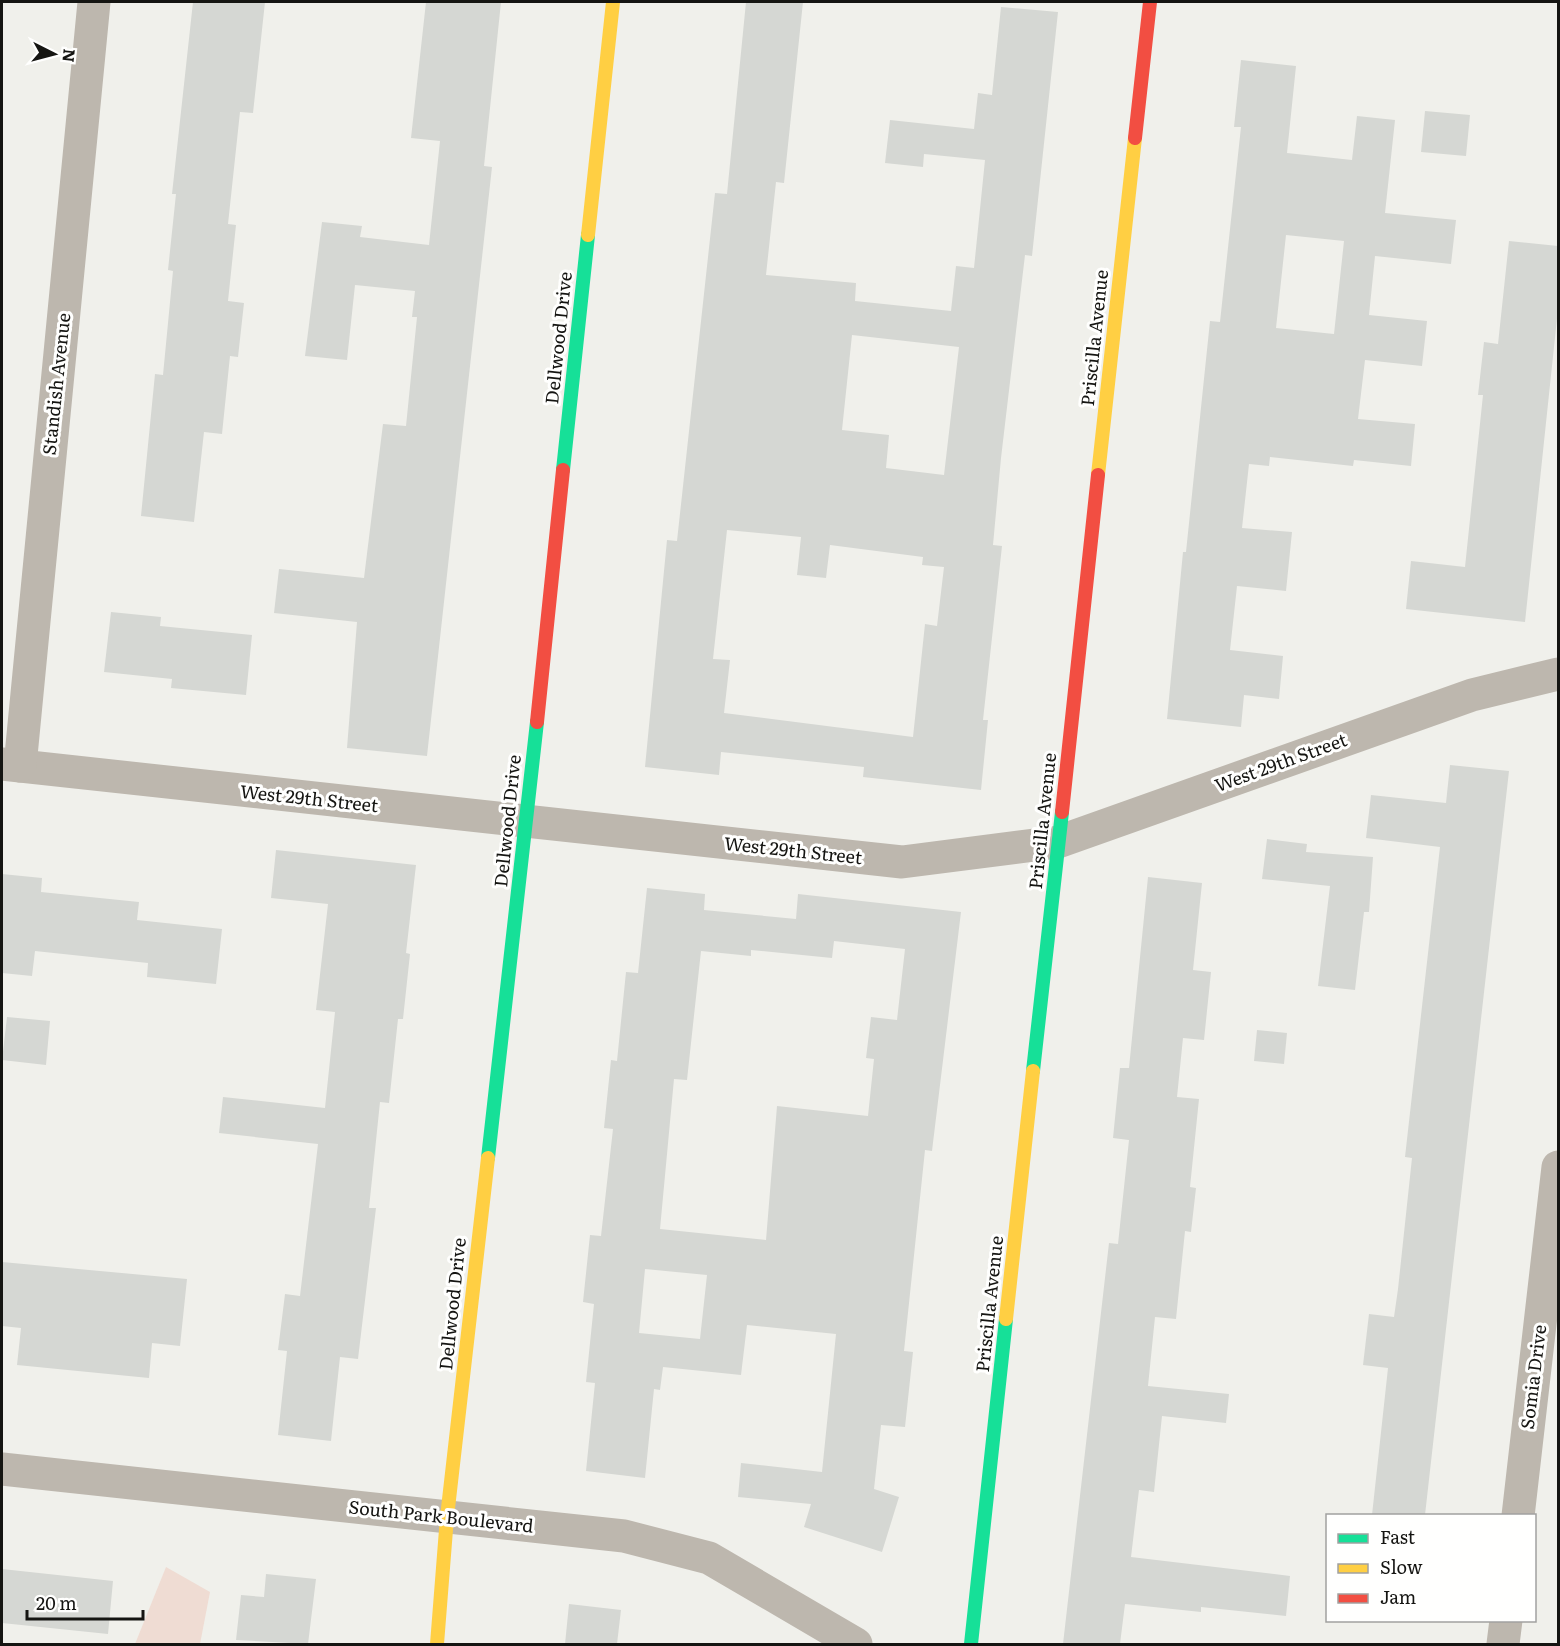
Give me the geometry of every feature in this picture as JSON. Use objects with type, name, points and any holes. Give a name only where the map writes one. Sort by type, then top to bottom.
[{"type":"street","name":"Standish Avenue","points":[[11,765],[94,2]]},
{"type":"street","name":"Dellwood Drive","points":[[437,1644],[447,1517],[526,823],[613,2]]},
{"type":"street","name":"Priscilla Avenue","points":[[971,1644],[1150,2]]},
{"type":"street","name":"West 29th Street","points":[[11,765],[526,823],[902,862],[1058,842],[1472,695],[1558,674]]},
{"type":"street","name":"Somia Drive","points":[[1518,1514],[1558,1167]]},
{"type":"street","name":"South Park Boulevard","points":[[2,1469],[624,1536],[709,1558],[856,1644]]},
{"type":"street","points":[[1503,1644],[1506,1622]]},
{"type":"shaded area","points":[[166,1567],[210,1592],[200,1644],[135,1644]]},
{"type":"building","points":[[193,2],[265,2],[253,113],[240,112],[228,224],[236,225],[228,301],[244,303],[238,357],[230,356],[222,434],[204,432],[194,522],[141,516],[155,374],[163,375],[173,271],[168,270],[176,194],[172,194]]},
{"type":"building","points":[[426,2],[501,2],[484,166],[492,167],[427,756],[347,748],[357,622],[274,613],[279,569],[364,578],[383,424],[406,426],[417,317],[412,317],[415,291],[355,285],[347,360],[305,356],[322,222],[362,226],[360,237],[429,245],[440,141],[411,138]]},
{"type":"building","points":[[746,2],[803,2],[784,183],[776,182],[766,275],[856,283],[855,301],[951,311],[956,266],[974,268],[985,160],[924,154],[923,167],[885,163],[890,120],[974,129],[978,93],[992,95],[1001,7],[1058,12],[1032,256],[1025,255],[1001,458],[993,545],[1002,546],[983,720],[988,720],[981,790],[863,777],[864,767],[721,752],[719,775],[645,767],[667,540],[677,541],[715,193],[727,194]],"holes":[[[852,335],[959,347],[944,475],[886,468],[889,435],[842,430]],[[727,530],[801,537],[797,575],[826,578],[830,545],[923,557],[922,565],[944,567],[937,626],[925,624],[913,737],[724,713],[730,660],[713,659]]]},
{"type":"building","points":[[1241,60],[1296,66],[1287,153],[1352,160],[1357,116],[1395,120],[1385,213],[1456,220],[1451,264],[1375,256],[1369,315],[1427,321],[1422,366],[1365,360],[1358,419],[1415,424],[1411,466],[1354,460],[1353,466],[1270,457],[1269,466],[1249,464],[1242,528],[1292,532],[1286,591],[1237,586],[1230,650],[1283,656],[1279,699],[1244,695],[1241,727],[1167,719],[1183,552],[1186,552],[1210,321],[1220,322],[1241,127],[1234,127]],"holes":[[[1286,235],[1344,241],[1334,334],[1276,328]]]},
{"type":"building","points":[[1425,111],[1470,115],[1466,156],[1421,152]]},
{"type":"building","points":[[1509,241],[1558,246],[1558,309],[1525,622],[1406,609],[1411,561],[1465,567],[1483,395],[1478,395],[1484,342],[1498,344]]},
{"type":"building","points":[[111,612],[161,617],[160,626],[252,635],[246,695],[171,688],[172,679],[104,672]]},
{"type":"building","points":[[1450,765],[1509,771],[1425,1514],[1372,1514],[1388,1368],[1363,1365],[1369,1314],[1394,1317],[1412,1158],[1405,1157],[1440,847],[1366,838],[1371,795],[1446,803]]},
{"type":"building","points":[[1267,839],[1307,844],[1306,852],[1373,857],[1369,912],[1364,912],[1355,990],[1318,986],[1330,886],[1262,879]]},
{"type":"building","points":[[276,850],[416,865],[406,953],[410,954],[403,1019],[398,1019],[389,1103],[380,1102],[369,1208],[376,1208],[358,1359],[340,1357],[331,1441],[278,1435],[287,1351],[278,1350],[285,1294],[300,1296],[318,1144],[219,1133],[223,1097],[325,1108],[335,1012],[316,1010],[328,904],[271,898]]},
{"type":"building","points":[[2,874],[42,878],[41,892],[139,902],[137,920],[222,929],[216,984],[147,977],[148,963],[35,951],[32,976],[2,973]]},
{"type":"building","points":[[1148,877],[1202,883],[1193,970],[1211,972],[1204,1040],[1183,1038],[1177,1097],[1199,1099],[1190,1187],[1196,1188],[1191,1232],[1185,1231],[1176,1319],[1155,1317],[1148,1386],[1229,1394],[1226,1423],[1162,1416],[1154,1492],[1139,1490],[1131,1557],[1290,1576],[1286,1616],[1201,1607],[1201,1612],[1125,1604],[1120,1644],[1063,1644],[1109,1243],[1118,1244],[1129,1140],[1113,1138],[1120,1068],[1129,1068]]},
{"type":"building","points":[[647,888],[705,894],[704,910],[796,919],[798,894],[961,912],[932,1151],[925,1150],[904,1351],[913,1352],[905,1427],[881,1425],[874,1489],[899,1497],[882,1552],[804,1527],[811,1504],[738,1497],[741,1463],[822,1472],[836,1334],[747,1325],[741,1375],[663,1367],[660,1390],[654,1389],[645,1478],[586,1471],[595,1383],[586,1382],[594,1304],[583,1302],[590,1235],[601,1236],[613,1129],[604,1128],[611,1060],[617,1061],[626,972],[638,973]],"holes":[[[834,941],[905,949],[897,1020],[871,1017],[866,1058],[874,1059],[868,1116],[777,1106],[766,1240],[660,1229],[674,1079],[687,1080],[701,951],[751,956],[751,950],[832,958]],[[645,1269],[707,1275],[700,1339],[639,1333]]]},
{"type":"building","points":[[7,1017],[50,1021],[46,1065],[2,1060]]},
{"type":"building","points":[[1257,1030],[1287,1033],[1284,1064],[1254,1061]]},
{"type":"building","points":[[2,1262],[187,1279],[180,1346],[152,1343],[149,1378],[17,1365],[21,1328],[2,1326]]},
{"type":"building","points":[[2,1569],[113,1581],[108,1634],[2,1623]]},
{"type":"building","points":[[266,1574],[316,1579],[308,1644],[236,1640],[241,1595],[264,1597]]},
{"type":"building","points":[[569,1604],[621,1610],[617,1644],[565,1644]]},
{"type":"traffic: fast","points":[[563,470],[588,235]]},
{"type":"traffic: fast","points":[[488,1158],[537,722]]},
{"type":"traffic: fast","points":[[1033,1071],[1062,812]]},
{"type":"traffic: fast","points":[[971,1644],[1006,1319]]},
{"type":"traffic: slow","points":[[588,235],[613,2]]},
{"type":"traffic: slow","points":[[1098,475],[1135,138]]},
{"type":"traffic: slow","points":[[1006,1319],[1033,1071]]},
{"type":"traffic: slow","points":[[437,1644],[447,1517],[488,1158]]},
{"type":"traffic: jam","points":[[1135,138],[1150,2]]},
{"type":"traffic: jam","points":[[537,722],[563,470]]},
{"type":"traffic: jam","points":[[1062,812],[1098,475]]}]
